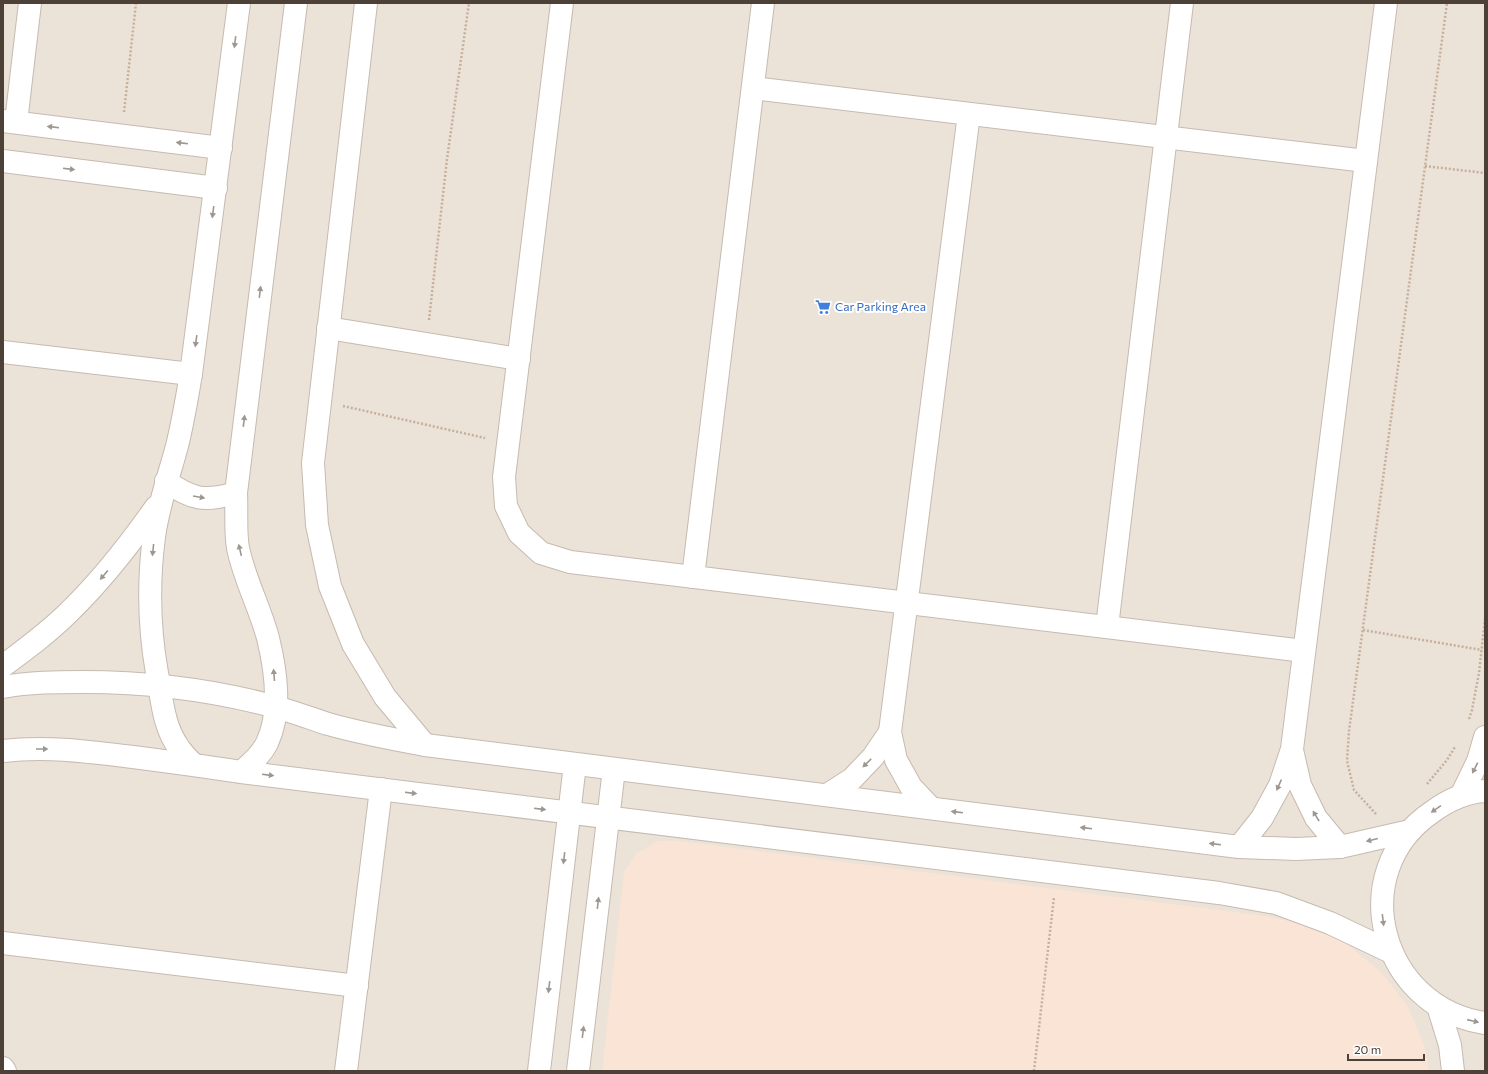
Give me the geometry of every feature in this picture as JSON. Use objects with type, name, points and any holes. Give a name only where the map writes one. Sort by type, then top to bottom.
[{"type":"street","points":[[30,3],[9,121],[221,148]]},
{"type":"street","points":[[192,764],[178,747],[168,728],[162,706],[153,648],[150,610],[150,573],[154,536],[164,490],[185,410],[191,374],[240,3]]},
{"type":"street","points":[[241,772],[255,760],[267,744],[274,726],[276,707],[275,672],[268,637],[238,548],[236,493],[296,3]]},
{"type":"street","points":[[366,3],[313,462],[317,525],[330,586],[353,644],[385,697],[425,745]]},
{"type":"street","points":[[562,3],[504,477],[506,506],[519,533],[541,553],[570,562],[1304,651]]},
{"type":"street","points":[[693,577],[763,3]]},
{"type":"street","points":[[1107,627],[1182,3]]},
{"type":"street","points":[[1239,847],[1262,818],[1270,804],[1280,785],[1292,749],[1386,3]]},
{"type":"street","points":[[753,88],[1366,161]]},
{"type":"street","points":[[930,808],[911,787],[896,760],[890,732],[969,114]]},
{"type":"street","points":[[3,161],[216,188]]},
{"type":"street","points":[[328,328],[519,359]]},
{"type":"street","points":[[3,352],[191,374]]},
{"type":"street","points":[[164,490],[182,492],[199,498],[218,499],[236,493]]},
{"type":"street","points":[[3,666],[32,645],[69,613],[102,578],[133,540],[164,490]]},
{"type":"street","points":[[3,687],[63,682],[117,682],[159,685],[224,695],[276,707],[328,724],[380,737],[425,745],[1239,847],[1296,849],[1340,847],[1401,833],[1442,805],[1461,796],[1485,791]]},
{"type":"street","points":[[827,795],[852,779],[868,763],[890,732]]},
{"type":"street","points":[[1461,796],[1478,761],[1485,737]]},
{"type":"street","points":[[3,751],[23,749],[68,749],[608,818],[1219,893],[1276,903],[1330,923],[1391,952]]},
{"type":"street","points":[[1292,749],[1300,785],[1316,818],[1340,847]]},
{"type":"street","points":[[539,1071],[575,764]]},
{"type":"street","points":[[578,1071],[614,769]]},
{"type":"street","points":[[346,1071],[381,789]]},
{"type":"street","points":[[1401,833],[1397,849],[1388,868],[1383,889],[1382,910],[1385,932],[1391,952],[1402,973],[1418,991],[1438,1006],[1455,1015],[1485,1023]]},
{"type":"street","points":[[3,942],[357,986]]},
{"type":"street","points":[[1438,1006],[1450,1045],[1453,1071]]},
{"type":"path","points":[[121,135],[136,3]]},
{"type":"path","points":[[427,344],[447,159],[469,3]]},
{"type":"path","points":[[1401,833],[1354,790],[1347,761],[1349,731],[1447,3]]},
{"type":"path","points":[[1425,166],[1485,173]]},
{"type":"path","points":[[320,401],[508,443]]},
{"type":"path","points":[[1468,722],[1472,710],[1482,650],[1485,619]]},
{"type":"path","points":[[1363,630],[1482,650]]},
{"type":"path","points":[[1423,789],[1447,760],[1457,744]]},
{"type":"path","points":[[1034,1071],[1057,873]]},
{"type":"shaded area","points":[[3,3],[1485,3],[1485,1071],[3,1071]]},
{"type":"shaded area","points":[[658,841],[681,841],[1265,916],[1307,925],[1347,944],[1381,972],[1408,1007],[1425,1047],[1429,1071],[602,1071],[624,872],[637,853]]},
{"type":"place","name":"Car Parking Area","points":[[823,307]]}]
